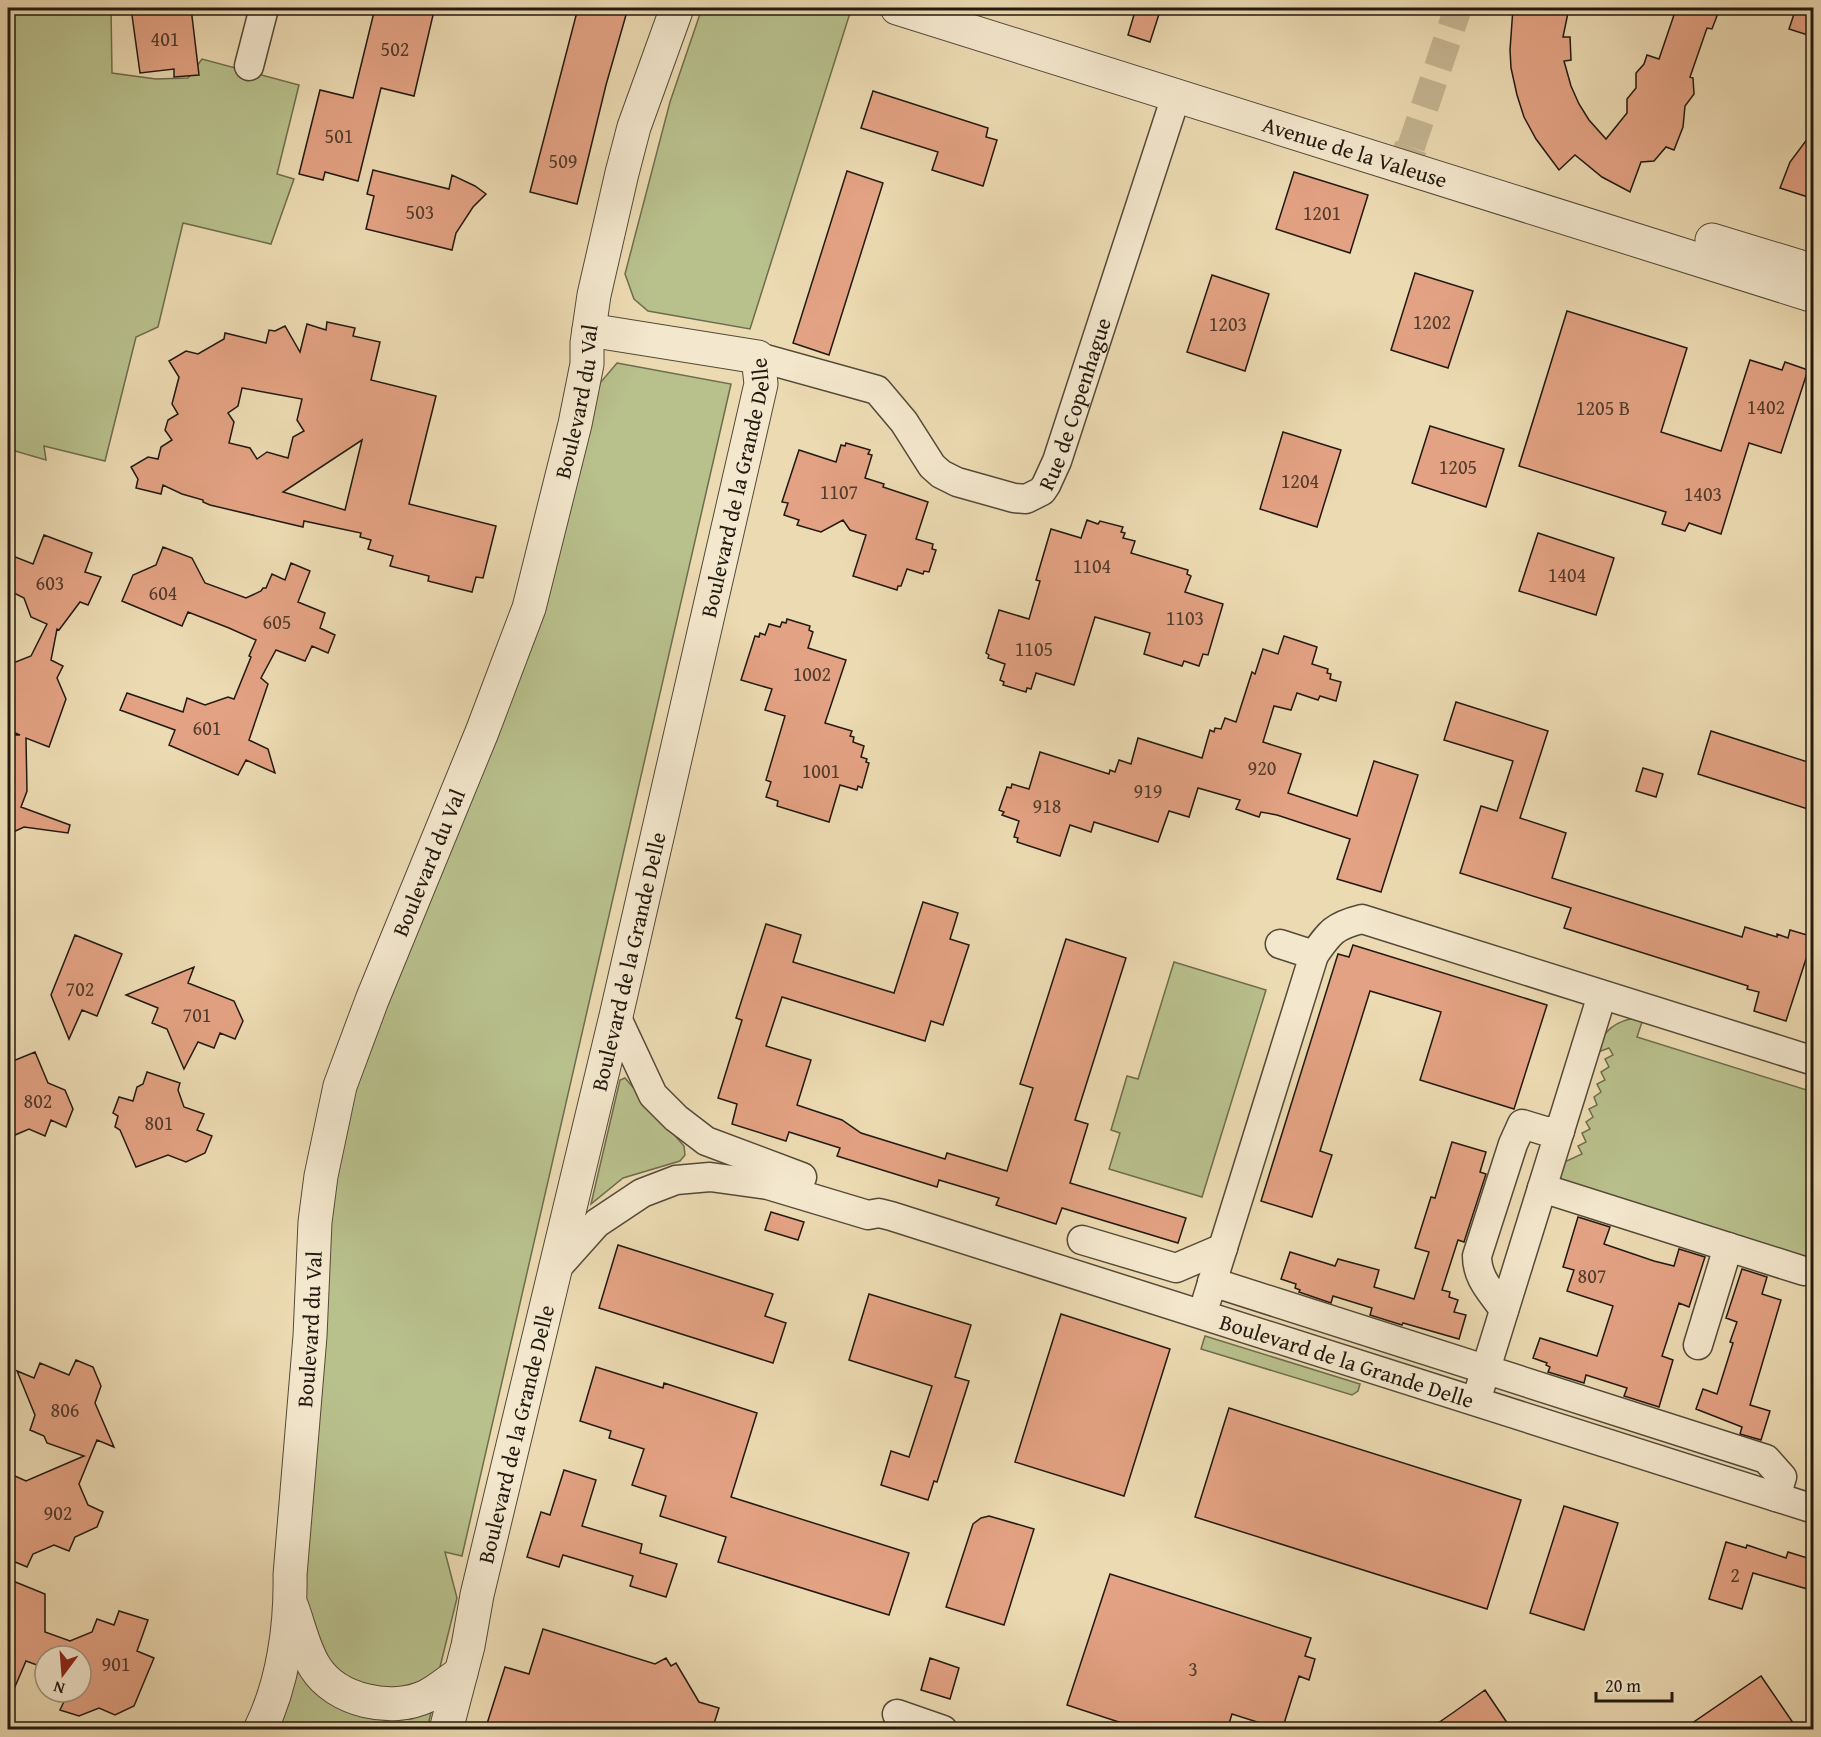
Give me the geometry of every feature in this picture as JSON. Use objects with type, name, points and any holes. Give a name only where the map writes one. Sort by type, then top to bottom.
[{"type":"street","points":[[249,66],[264,8]]},
{"type":"street","name":"Boulevard du Val","points":[[260,1730],[276,1688],[284,1652],[290,1602],[290,1575],[310,1336],[315,1222],[321,1176],[340,1086],[372,1000],[482,732],[529,608],[574,424],[587,364],[589,330],[602,261],[634,127],[677,8]]},
{"type":"street","name":"Avenue de la Valeuse","points":[[897,8],[1188,88],[1685,244],[1814,296]]},
{"type":"street","name":"Avenue de la Valeuse","points":[[966,8],[1188,88]]},
{"type":"street","name":"Rue de Copenhague","points":[[758,357],[877,390],[904,422],[932,466],[941,474],[957,482],[1014,498],[1026,499],[1041,491],[1057,461],[1188,88]]},
{"type":"street","name":"Avenue de la Valeuse","points":[[1685,244],[1814,271]]},
{"type":"street","name":"Boulevard de la Grande Delle","points":[[446,1730],[616,1016],[761,384],[758,357],[589,330]]},
{"type":"street","points":[[1202,1315],[1314,955],[1330,932],[1345,923],[1362,919],[1814,1061]]},
{"type":"street","points":[[1280,944],[1314,955]]},
{"type":"street","points":[[1476,1402],[1602,995]]},
{"type":"street","points":[[554,1271],[597,1223],[642,1193],[676,1180],[710,1177],[768,1185],[868,1215],[879,1213],[874,1200],[788,1173],[706,1141],[676,1118],[652,1095],[616,1016]]},
{"type":"street","points":[[1504,1310],[1486,1287],[1477,1269],[1477,1256],[1513,1144],[1522,1124],[1545,1131],[1560,1131]]},
{"type":"street","points":[[1542,1188],[1804,1271]]},
{"type":"street","name":"Boulevard de la Grande Delle","points":[[879,1213],[1814,1509]]},
{"type":"street","points":[[1083,1240],[1176,1268],[1223,1248]]},
{"type":"street","points":[[1698,1345],[1728,1247]]},
{"type":"street","points":[[1212,1282],[1767,1459],[1782,1477],[1776,1497]]},
{"type":"street","points":[[290,1602],[315,1668],[339,1691],[367,1702],[397,1704],[426,1697],[461,1673]]},
{"type":"street","points":[[897,1714],[943,1730]]},
{"type":"green space","points":[[8,8],[111,8],[112,73],[156,79],[188,78],[202,59],[299,85],[277,174],[294,179],[271,244],[183,223],[158,327],[136,337],[105,461],[44,446],[46,460],[8,449]]},
{"type":"green space","points":[[702,8],[832,8],[850,13],[750,329],[648,311],[634,299],[625,274],[670,102]]},
{"type":"green space","points":[[617,363],[731,384],[462,1556],[445,1552],[457,1598],[439,1671],[419,1687],[389,1693],[365,1686],[338,1672],[313,1638],[302,1585],[327,1206],[357,1081],[533,638],[600,383]]},
{"type":"green space","points":[[1174,962],[1266,990],[1202,1197],[1109,1169],[1120,1133],[1111,1130],[1127,1076],[1138,1079]]},
{"type":"green space","points":[[1630,1019],[1643,1019],[1637,1037],[1813,1092],[1813,1267],[1561,1182],[1558,1174],[1560,1164],[1582,1154],[1578,1146],[1586,1142],[1582,1133],[1590,1129],[1586,1122],[1593,1117],[1589,1109],[1597,1105],[1594,1097],[1601,1092],[1597,1084],[1605,1080],[1601,1072],[1609,1067],[1605,1059],[1613,1055],[1609,1048],[1593,1054],[1611,1028]]},
{"type":"green space","points":[[625,1078],[684,1146],[685,1155],[680,1161],[623,1178],[591,1204],[620,1080]]},
{"type":"green space","points":[[1205,1336],[1360,1384],[1358,1391],[1352,1395],[1201,1349]]},
{"type":"green space","points":[[296,1670],[384,1720],[412,1719],[433,1705],[427,1729],[270,1730]]},
{"type":"building","points":[[131,8],[191,8],[199,75],[174,77],[174,69],[140,73]]},
{"type":"building","points":[[375,8],[386,8],[409,14],[411,8],[434,11],[414,96],[381,88],[358,181],[325,172],[323,180],[299,174],[320,90],[353,98]]},
{"type":"building","points":[[578,8],[628,8],[606,85],[577,204],[530,192]]},
{"type":"building","points":[[1136,8],[1161,8],[1150,42],[1128,35]]},
{"type":"building","points":[[1513,8],[1569,8],[1563,37],[1570,37],[1571,60],[1564,61],[1571,86],[1589,120],[1606,139],[1627,113],[1627,99],[1636,88],[1636,73],[1644,64],[1647,55],[1659,59],[1674,15],[1659,8],[1720,8],[1712,29],[1707,28],[1690,77],[1693,78],[1694,94],[1685,106],[1683,127],[1674,150],[1666,147],[1654,161],[1641,162],[1630,192],[1602,177],[1575,155],[1559,170],[1536,139],[1524,117],[1511,68]]},
{"type":"building","points":[[1796,8],[1814,8],[1814,37],[1789,29]]},
{"type":"building","points":[[873,91],[988,128],[986,137],[997,140],[983,186],[932,170],[938,152],[861,128]]},
{"type":"building","points":[[1814,130],[1814,182],[1808,197],[1780,188],[1790,162]]},
{"type":"building","points":[[373,170],[449,189],[452,175],[486,194],[473,207],[456,233],[452,250],[366,229],[374,196],[367,194]]},
{"type":"building","points":[[847,171],[883,183],[829,355],[793,343]]},
{"type":"building","points":[[1294,172],[1368,195],[1350,253],[1276,229]]},
{"type":"building","points":[[1415,273],[1473,291],[1448,368],[1391,350]]},
{"type":"building","points":[[1212,275],[1269,294],[1245,371],[1187,352]]},
{"type":"building","points":[[1567,311],[1687,348],[1661,432],[1721,451],[1750,360],[1782,370],[1785,362],[1808,370],[1781,453],[1749,443],[1721,534],[1689,523],[1685,531],[1662,524],[1666,512],[1519,466]]},
{"type":"building","points":[[327,322],[355,328],[353,336],[380,342],[371,380],[436,396],[409,504],[496,526],[483,578],[476,577],[472,592],[428,581],[429,576],[390,566],[393,556],[368,549],[371,540],[360,537],[361,533],[304,521],[303,527],[210,505],[203,500],[163,485],[161,494],[136,488],[138,479],[131,467],[148,457],[158,459],[161,447],[172,440],[165,430],[168,420],[178,414],[172,404],[179,377],[169,361],[186,351],[198,354],[224,339],[225,333],[266,343],[269,330],[275,331],[285,326],[300,352],[307,324],[326,330]],"holes":[[[242,388],[302,399],[297,420],[304,431],[293,437],[288,458],[267,452],[257,459],[250,448],[229,443],[234,422],[228,413],[238,406]],[[362,440],[345,510],[283,492]]]},
{"type":"building","points":[[1430,426],[1504,449],[1486,507],[1412,483]]},
{"type":"building","points":[[1283,432],[1341,450],[1317,527],[1260,509]]},
{"type":"building","points":[[846,443],[870,450],[868,454],[872,455],[865,478],[884,484],[883,487],[928,502],[916,539],[933,544],[932,549],[936,550],[929,572],[924,571],[923,574],[907,569],[901,586],[898,586],[897,590],[853,576],[866,535],[850,530],[843,520],[821,532],[797,525],[799,520],[784,515],[788,503],[782,502],[799,450],[836,462],[841,445],[845,446]]},
{"type":"building","points":[[1087,520],[1098,524],[1100,521],[1123,527],[1121,532],[1125,533],[1123,538],[1135,541],[1131,553],[1188,570],[1187,574],[1191,576],[1185,592],[1223,604],[1208,655],[1203,654],[1199,666],[1184,661],[1182,666],[1144,654],[1150,633],[1095,617],[1074,685],[1036,673],[1031,689],[1027,688],[1026,692],[1003,685],[1004,682],[1000,680],[1005,664],[988,658],[989,655],[986,653],[999,610],[1029,619],[1040,581],[1036,580],[1051,529],[1081,538]]},
{"type":"building","points":[[1538,533],[1614,558],[1596,615],[1519,591]]},
{"type":"building","points":[[44,535],[92,553],[85,572],[101,577],[88,605],[80,602],[59,630],[57,629],[51,660],[63,666],[57,678],[66,699],[49,747],[26,738],[27,791],[21,807],[70,825],[68,833],[24,827],[11,833],[10,837],[8,836],[8,735],[20,735],[8,730],[8,665],[31,656],[47,624],[31,617],[24,598],[8,590],[8,554],[33,564]]},
{"type":"building","points":[[163,547],[192,558],[205,583],[246,598],[266,588],[272,574],[285,580],[291,563],[310,571],[298,602],[325,613],[320,628],[335,635],[328,653],[312,646],[305,661],[276,650],[261,678],[268,684],[249,740],[268,749],[275,773],[246,760],[238,775],[169,745],[175,730],[120,710],[127,693],[183,712],[187,698],[205,705],[228,697],[234,699],[256,640],[188,612],[182,626],[122,601],[133,575],[156,565]]},
{"type":"building","points":[[787,619],[810,626],[809,630],[813,632],[808,648],[846,660],[825,723],[852,731],[850,736],[854,737],[853,742],[864,746],[861,757],[867,759],[866,762],[869,763],[862,788],[858,786],[857,790],[840,785],[829,822],[777,806],[778,801],[766,797],[771,782],[766,780],[785,716],[765,710],[772,689],[741,680],[755,636],[759,637],[760,633],[765,635],[769,624],[780,627],[782,622],[786,623]]},
{"type":"building","points":[[1284,636],[1317,647],[1312,664],[1328,669],[1327,673],[1331,674],[1330,679],[1341,682],[1336,701],[1320,696],[1318,700],[1297,693],[1291,710],[1274,706],[1263,742],[1301,754],[1288,793],[1357,816],[1374,761],[1418,775],[1381,892],[1337,879],[1350,839],[1277,815],[1261,812],[1259,817],[1236,809],[1240,800],[1198,788],[1189,817],[1169,811],[1158,842],[1094,822],[1091,832],[1070,825],[1060,856],[1017,842],[1018,838],[1014,837],[1019,821],[1002,815],[1004,812],[999,810],[1007,787],[1011,788],[1012,784],[1029,789],[1040,752],[1109,774],[1110,770],[1115,772],[1119,760],[1131,764],[1138,738],[1202,758],[1210,730],[1214,732],[1215,728],[1221,729],[1225,718],[1236,722],[1252,672],[1255,674],[1263,649],[1278,654]]},
{"type":"building","points":[[1456,702],[1548,731],[1520,818],[1566,833],[1552,878],[1742,937],[1745,927],[1777,937],[1777,934],[1788,938],[1790,930],[1814,937],[1814,961],[1806,959],[1786,1021],[1754,1011],[1759,992],[1747,989],[1748,986],[1564,928],[1571,908],[1460,873],[1481,806],[1497,811],[1513,761],[1444,740]]},
{"type":"building","points":[[1711,731],[1814,764],[1814,811],[1698,774]]},
{"type":"building","points":[[1643,768],[1663,774],[1656,797],[1636,791]]},
{"type":"building","points":[[923,902],[958,913],[950,939],[969,945],[943,1025],[931,1021],[925,1041],[782,997],[766,1046],[811,1060],[797,1105],[842,1120],[861,1133],[945,1159],[947,1153],[1007,1171],[1033,1088],[1020,1084],[1066,939],[1126,958],[1075,1120],[1088,1124],[1070,1183],[1186,1218],[1178,1243],[1062,1208],[1056,1224],[996,1205],[999,1198],[939,1180],[937,1187],[837,1156],[840,1148],[789,1132],[786,1141],[732,1124],[737,1104],[718,1098],[742,1020],[736,1018],[766,924],[801,935],[793,962],[894,993]]},
{"type":"building","points":[[75,935],[122,954],[97,1016],[82,1010],[69,1039],[51,995]]},
{"type":"building","points":[[1353,945],[1547,1005],[1514,1109],[1420,1080],[1441,1012],[1370,991],[1320,1151],[1332,1155],[1312,1217],[1261,1201],[1338,954],[1349,957]]},
{"type":"building","points":[[194,967],[188,983],[234,1001],[243,1021],[235,1039],[220,1033],[214,1048],[198,1042],[184,1069],[167,1029],[152,1023],[158,1008],[126,995]]},
{"type":"building","points":[[35,1052],[48,1083],[65,1090],[73,1109],[66,1127],[51,1120],[45,1136],[29,1129],[8,1138],[8,1063]]},
{"type":"building","points":[[147,1072],[180,1083],[178,1090],[184,1107],[204,1114],[197,1130],[212,1136],[205,1153],[186,1162],[168,1155],[136,1167],[120,1130],[115,1127],[118,1116],[113,1113],[119,1097],[133,1101],[137,1087],[143,1084]]},
{"type":"building","points":[[1452,1142],[1486,1152],[1480,1172],[1486,1174],[1464,1242],[1458,1240],[1442,1290],[1450,1292],[1449,1297],[1458,1300],[1454,1312],[1466,1315],[1459,1339],[1370,1315],[1372,1308],[1333,1296],[1331,1303],[1299,1292],[1300,1290],[1295,1288],[1296,1284],[1281,1279],[1290,1252],[1335,1266],[1338,1259],[1379,1270],[1374,1287],[1414,1299],[1429,1252],[1415,1248],[1431,1197],[1435,1198]]},
{"type":"building","points":[[771,1212],[804,1222],[798,1240],[765,1230]]},
{"type":"building","points":[[1578,1217],[1610,1227],[1604,1244],[1654,1261],[1674,1266],[1679,1249],[1705,1257],[1689,1307],[1679,1303],[1662,1356],[1673,1360],[1659,1407],[1624,1396],[1627,1388],[1586,1375],[1584,1383],[1548,1372],[1550,1367],[1546,1365],[1547,1363],[1533,1358],[1540,1338],[1597,1356],[1613,1306],[1567,1291],[1574,1270],[1563,1267]]},
{"type":"building","points":[[618,1245],[773,1294],[765,1316],[786,1323],[773,1363],[599,1308]]},
{"type":"building","points":[[1742,1269],[1767,1277],[1762,1294],[1781,1300],[1750,1405],[1770,1411],[1761,1440],[1740,1434],[1742,1427],[1696,1409],[1703,1389],[1717,1394],[1737,1322],[1726,1318]]},
{"type":"building","points":[[869,1294],[971,1325],[955,1377],[969,1381],[937,1482],[934,1481],[928,1500],[881,1485],[891,1451],[909,1457],[932,1386],[849,1360]]},
{"type":"building","points":[[1061,1314],[1170,1349],[1124,1496],[1015,1462]]},
{"type":"building","points":[[76,1360],[93,1367],[101,1386],[95,1403],[114,1447],[97,1440],[79,1484],[88,1505],[103,1512],[97,1527],[75,1537],[69,1551],[54,1545],[33,1554],[27,1567],[8,1559],[8,1473],[26,1481],[84,1456],[47,1443],[44,1436],[30,1430],[35,1415],[17,1371],[34,1378],[40,1363],[69,1375]]},
{"type":"building","points":[[596,1367],[663,1388],[664,1383],[757,1413],[731,1497],[909,1553],[889,1615],[718,1562],[726,1537],[660,1516],[666,1496],[632,1485],[644,1449],[609,1438],[611,1431],[580,1421]]},
{"type":"building","points":[[1229,1408],[1521,1500],[1487,1609],[1195,1517]]},
{"type":"building","points":[[564,1470],[596,1480],[582,1526],[642,1544],[640,1553],[677,1564],[666,1597],[630,1586],[633,1576],[563,1555],[559,1567],[527,1557],[541,1512],[550,1515]]},
{"type":"building","points":[[1564,1506],[1618,1523],[1584,1630],[1530,1613]]},
{"type":"building","points":[[989,1516],[1034,1529],[1004,1625],[946,1607],[973,1524]]},
{"type":"building","points":[[1726,1542],[1746,1548],[1747,1545],[1786,1558],[1788,1552],[1814,1560],[1814,1591],[1753,1573],[1742,1609],[1709,1599]]},
{"type":"building","points":[[1110,1574],[1311,1638],[1305,1656],[1315,1659],[1309,1680],[1299,1676],[1282,1730],[1232,1714],[1227,1730],[1143,1730],[1067,1705]]},
{"type":"building","points":[[8,1579],[45,1594],[45,1632],[70,1641],[92,1632],[97,1619],[114,1625],[119,1611],[148,1620],[137,1651],[154,1658],[134,1706],[115,1715],[99,1708],[79,1716],[60,1710],[63,1704],[93,1704],[93,1644],[33,1644],[33,1664],[26,1661],[8,1703]]},
{"type":"building","points":[[543,1629],[655,1664],[666,1658],[671,1666],[676,1663],[699,1702],[719,1708],[712,1730],[485,1730],[505,1667],[529,1674]]},
{"type":"building","points":[[930,1658],[959,1668],[950,1699],[921,1690]]},
{"type":"building","points":[[1761,1676],[1798,1730],[1682,1730]]},
{"type":"building","points":[[1485,1690],[1512,1730],[1428,1730],[1454,1712]]},
{"type":"tunnel","points":[[1411,147],[1458,8]]},
{"type":"tunnel","points":[[1403,167],[1411,147]]}]
